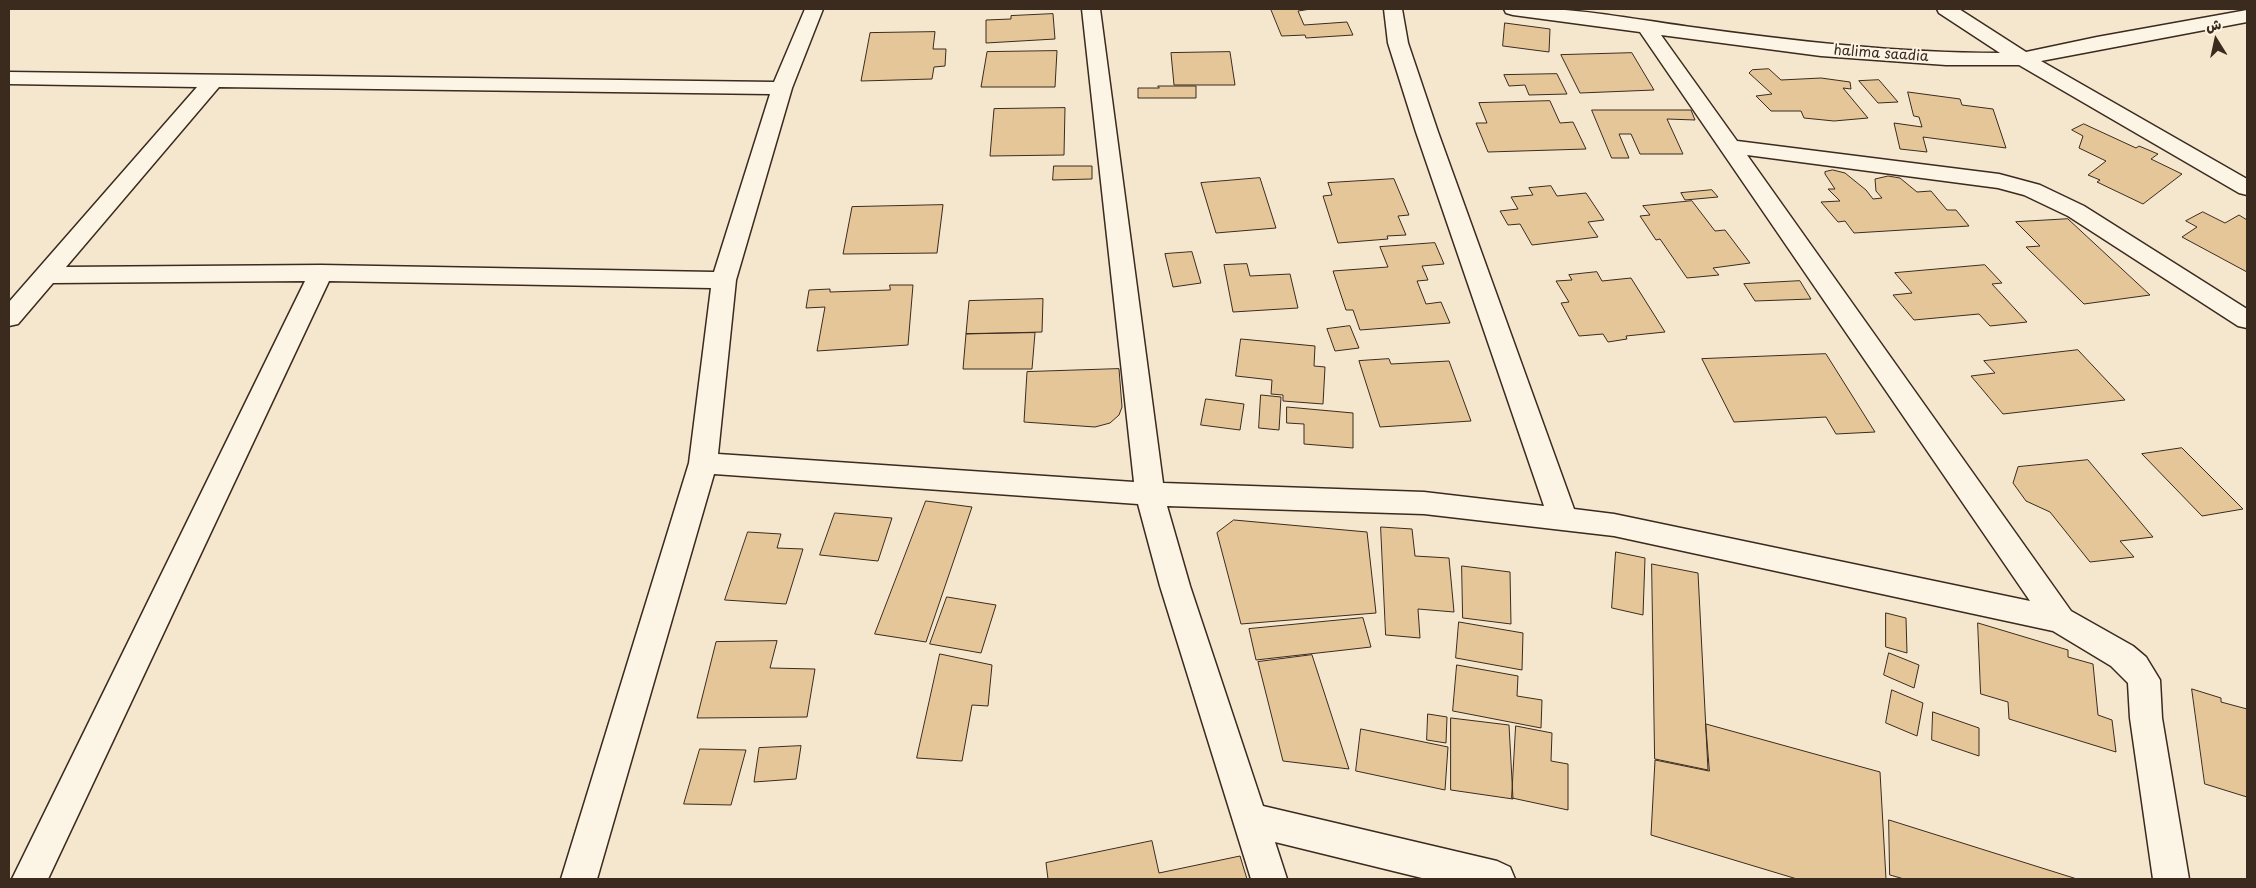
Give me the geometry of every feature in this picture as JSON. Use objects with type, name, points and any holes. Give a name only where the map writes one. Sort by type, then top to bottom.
[{"type":"street","points":[[579,879],[703,463],[724,280],[782,88],[814,9]]},
{"type":"street","points":[[1090,9],[1150,494],[1175,586],[1269,879]]},
{"type":"street","points":[[1393,9],[1398,44],[1427,132],[1563,519]]},
{"type":"street","name":"halima saadia","points":[[1513,9],[1821,50],[1946,58],[2024,59],[2242,13]]},
{"type":"street","points":[[1946,9],[2024,59],[2247,188]]},
{"type":"street","points":[[1647,28],[2060,620]]},
{"type":"street","points":[[9,78],[782,88]]},
{"type":"street","points":[[9,318],[214,80]]},
{"type":"street","points":[[1728,146],[1999,181],[2032,190],[2076,211],[2247,320]]},
{"type":"street","points":[[45,275],[321,273],[724,280]]},
{"type":"street","points":[[30,879],[321,273]]},
{"type":"street","points":[[703,463],[1150,494],[1424,503],[1563,519],[1614,525],[2060,620],[2122,656],[2135,667],[2144,680],[2146,718],[2171,879]]},
{"type":"street","points":[[1251,820],[1497,879]]},
{"type":"building","points":[[1271,9],[1311,9],[1298,11],[1304,25],[1347,22],[1353,35],[1306,38],[1305,35],[1282,36]]},
{"type":"building","points":[[1053,14],[1055,39],[986,43],[986,20],[1011,19],[1011,16]]},
{"type":"building","points":[[1505,23],[1550,29],[1549,52],[1503,46]]},
{"type":"building","points":[[935,32],[933,49],[946,49],[945,66],[934,67],[932,79],[861,81],[870,33]]},
{"type":"building","points":[[1057,51],[1055,87],[981,87],[987,52]]},
{"type":"building","points":[[1230,52],[1235,85],[1174,85],[1171,53]]},
{"type":"building","points":[[1632,53],[1654,90],[1580,93],[1561,55]]},
{"type":"building","points":[[1769,69],[1781,80],[1821,78],[1850,82],[1851,89],[1843,88],[1868,118],[1834,121],[1804,118],[1801,111],[1771,111],[1756,96],[1772,94],[1749,73],[1752,70]]},
{"type":"building","points":[[1557,74],[1567,94],[1529,95],[1525,85],[1509,86],[1504,75]]},
{"type":"building","points":[[1879,80],[1898,102],[1878,103],[1859,81]]},
{"type":"building","points":[[1158,86],[1196,86],[1196,98],[1138,98],[1138,88],[1159,88]]},
{"type":"building","points":[[1908,92],[1960,99],[1962,105],[1993,109],[2006,148],[1923,137],[1927,152],[1900,149],[1894,123],[1922,127],[1919,117],[1914,116]]},
{"type":"building","points":[[1550,101],[1560,123],[1573,122],[1586,149],[1488,152],[1476,123],[1487,123],[1479,103]]},
{"type":"building","points":[[1065,108],[1064,155],[990,156],[994,109]]},
{"type":"building","points":[[1592,110],[1691,110],[1695,120],[1667,119],[1683,154],[1640,154],[1631,134],[1619,134],[1629,158],[1612,158]]},
{"type":"building","points":[[2084,124],[2136,148],[2139,146],[2158,154],[2151,159],[2182,174],[2143,204],[2097,182],[2100,180],[2088,175],[2106,161],[2079,148],[2083,136],[2072,130]]},
{"type":"building","points":[[1054,166],[1092,166],[1092,179],[1053,180]]},
{"type":"building","points":[[1833,170],[1845,173],[1866,190],[1873,199],[1882,198],[1876,191],[1875,179],[1888,176],[1900,178],[1917,192],[1931,191],[1947,210],[1956,210],[1969,226],[1854,233],[1845,221],[1838,222],[1821,202],[1840,201],[1828,189],[1835,189],[1825,172]]},
{"type":"building","points":[[1260,178],[1276,228],[1216,233],[1201,183]]},
{"type":"building","points":[[1394,179],[1409,215],[1398,216],[1406,235],[1387,236],[1388,239],[1338,243],[1323,196],[1332,195],[1328,183]]},
{"type":"building","points":[[1551,186],[1557,196],[1586,193],[1604,220],[1588,222],[1598,237],[1532,245],[1520,224],[1508,225],[1500,211],[1518,209],[1511,197],[1533,195],[1529,188]]},
{"type":"building","points":[[1712,190],[1718,197],[1685,200],[1681,193]]},
{"type":"building","points":[[1692,201],[1715,231],[1725,230],[1750,263],[1713,268],[1719,275],[1687,278],[1660,239],[1656,240],[1640,216],[1650,215],[1643,206]]},
{"type":"building","points":[[943,205],[937,253],[843,254],[852,207]]},
{"type":"building","points":[[2203,212],[2225,223],[2239,215],[2247,220],[2247,272],[2182,237],[2197,227],[2186,221]]},
{"type":"building","points":[[2068,219],[2150,295],[2084,304],[2026,247],[2040,246],[2016,222]]},
{"type":"building","points":[[1435,243],[1444,264],[1422,266],[1428,280],[1417,281],[1426,304],[1441,302],[1450,323],[1360,330],[1353,310],[1346,310],[1333,271],[1388,267],[1380,247]]},
{"type":"building","points":[[1192,252],[1201,283],[1173,287],[1165,254]]},
{"type":"building","points":[[1247,264],[1250,276],[1290,274],[1298,308],[1233,312],[1224,265]]},
{"type":"building","points":[[1985,265],[2002,283],[1992,284],[2027,322],[1990,326],[1979,314],[1914,320],[1893,295],[1912,293],[1895,273]]},
{"type":"building","points":[[1597,272],[1602,281],[1631,278],[1665,332],[1626,336],[1627,339],[1608,342],[1603,334],[1579,336],[1561,303],[1569,302],[1556,281],[1572,280],[1569,275]]},
{"type":"building","points":[[1800,281],[1811,299],[1755,301],[1744,284]]},
{"type":"building","points":[[890,285],[913,285],[908,345],[817,351],[825,307],[806,308],[809,290],[830,289],[830,292],[890,290]]},
{"type":"building","points":[[1043,299],[1042,332],[966,334],[969,301]]},
{"type":"building","points":[[1350,326],[1359,348],[1335,351],[1327,329]]},
{"type":"building","points":[[1035,333],[1032,369],[963,369],[966,334]]},
{"type":"building","points":[[1241,339],[1315,346],[1314,366],[1325,367],[1323,404],[1283,401],[1283,395],[1271,394],[1272,380],[1236,376]]},
{"type":"building","points":[[2078,350],[2125,400],[2003,414],[1971,376],[1995,373],[1984,361]]},
{"type":"building","points":[[1826,354],[1875,432],[1836,434],[1826,417],[1734,422],[1702,359]]},
{"type":"building","points":[[1389,359],[1391,364],[1449,361],[1471,421],[1380,427],[1359,361]]},
{"type":"building","points":[[1119,369],[1122,407],[1119,415],[1110,423],[1095,427],[1024,422],[1027,372]]},
{"type":"building","points":[[1261,395],[1281,397],[1279,430],[1259,428]]},
{"type":"building","points":[[1206,399],[1244,404],[1240,430],[1201,425]]},
{"type":"building","points":[[1287,407],[1353,413],[1353,448],[1304,444],[1304,424],[1287,423]]},
{"type":"building","points":[[2182,448],[2243,509],[2202,516],[2142,454]]},
{"type":"building","points":[[2088,460],[2153,537],[2120,541],[2134,557],[2090,562],[2050,512],[2026,501],[2013,483],[2018,467]]},
{"type":"building","points":[[926,501],[972,507],[926,642],[875,634]]},
{"type":"building","points":[[835,513],[892,518],[878,561],[820,555]]},
{"type":"building","points":[[1234,520],[1367,532],[1376,613],[1241,624],[1217,533]]},
{"type":"building","points":[[1381,527],[1412,529],[1415,556],[1449,558],[1454,612],[1418,609],[1420,638],[1386,635]]},
{"type":"building","points":[[748,532],[781,534],[777,548],[803,549],[786,604],[725,600]]},
{"type":"building","points":[[1616,552],[1645,558],[1643,615],[1612,608]]},
{"type":"building","points":[[1652,564],[1698,573],[1708,770],[1655,759]]},
{"type":"building","points":[[1462,566],[1510,572],[1511,624],[1463,618]]},
{"type":"building","points":[[947,597],[996,605],[981,653],[930,644]]},
{"type":"building","points":[[1886,613],[1906,618],[1907,653],[1886,647]]},
{"type":"building","points":[[1363,618],[1371,647],[1256,660],[1249,629]]},
{"type":"building","points":[[1459,622],[1523,633],[1522,670],[1456,658]]},
{"type":"building","points":[[1978,623],[2068,650],[2068,657],[2093,664],[2098,715],[2112,720],[2116,752],[2009,719],[2008,702],[1981,694]]},
{"type":"building","points":[[777,641],[770,668],[815,669],[807,717],[697,718],[716,642]]},
{"type":"building","points":[[1889,653],[1919,665],[1914,688],[1884,675]]},
{"type":"building","points":[[940,654],[992,665],[988,706],[972,705],[962,761],[917,758]]},
{"type":"building","points":[[1312,655],[1349,769],[1283,761],[1258,662]]},
{"type":"building","points":[[1457,665],[1518,676],[1517,696],[1542,700],[1541,728],[1453,711]]},
{"type":"building","points":[[2192,689],[2221,698],[2221,702],[2247,709],[2247,797],[2205,784]]},
{"type":"building","points":[[1892,690],[1923,703],[1917,736],[1886,723]]},
{"type":"building","points":[[1933,712],[1979,728],[1979,756],[1932,740]]},
{"type":"building","points":[[1428,714],[1447,717],[1446,743],[1427,740]]},
{"type":"building","points":[[1451,718],[1509,725],[1513,799],[1451,790]]},
{"type":"building","points":[[1706,724],[1880,772],[1886,879],[1797,879],[1651,835],[1655,760],[1709,771]]},
{"type":"building","points":[[1516,726],[1552,733],[1551,761],[1568,764],[1568,810],[1512,798]]},
{"type":"building","points":[[1361,729],[1448,747],[1445,790],[1356,771]]},
{"type":"building","points":[[801,746],[796,779],[754,782],[759,748]]},
{"type":"building","points":[[700,749],[746,750],[731,805],[684,804]]},
{"type":"building","points":[[1889,820],[2077,879],[1904,879],[1890,875]]},
{"type":"building","points":[[1152,841],[1159,873],[1240,856],[1247,879],[1048,879],[1046,863]]}]
